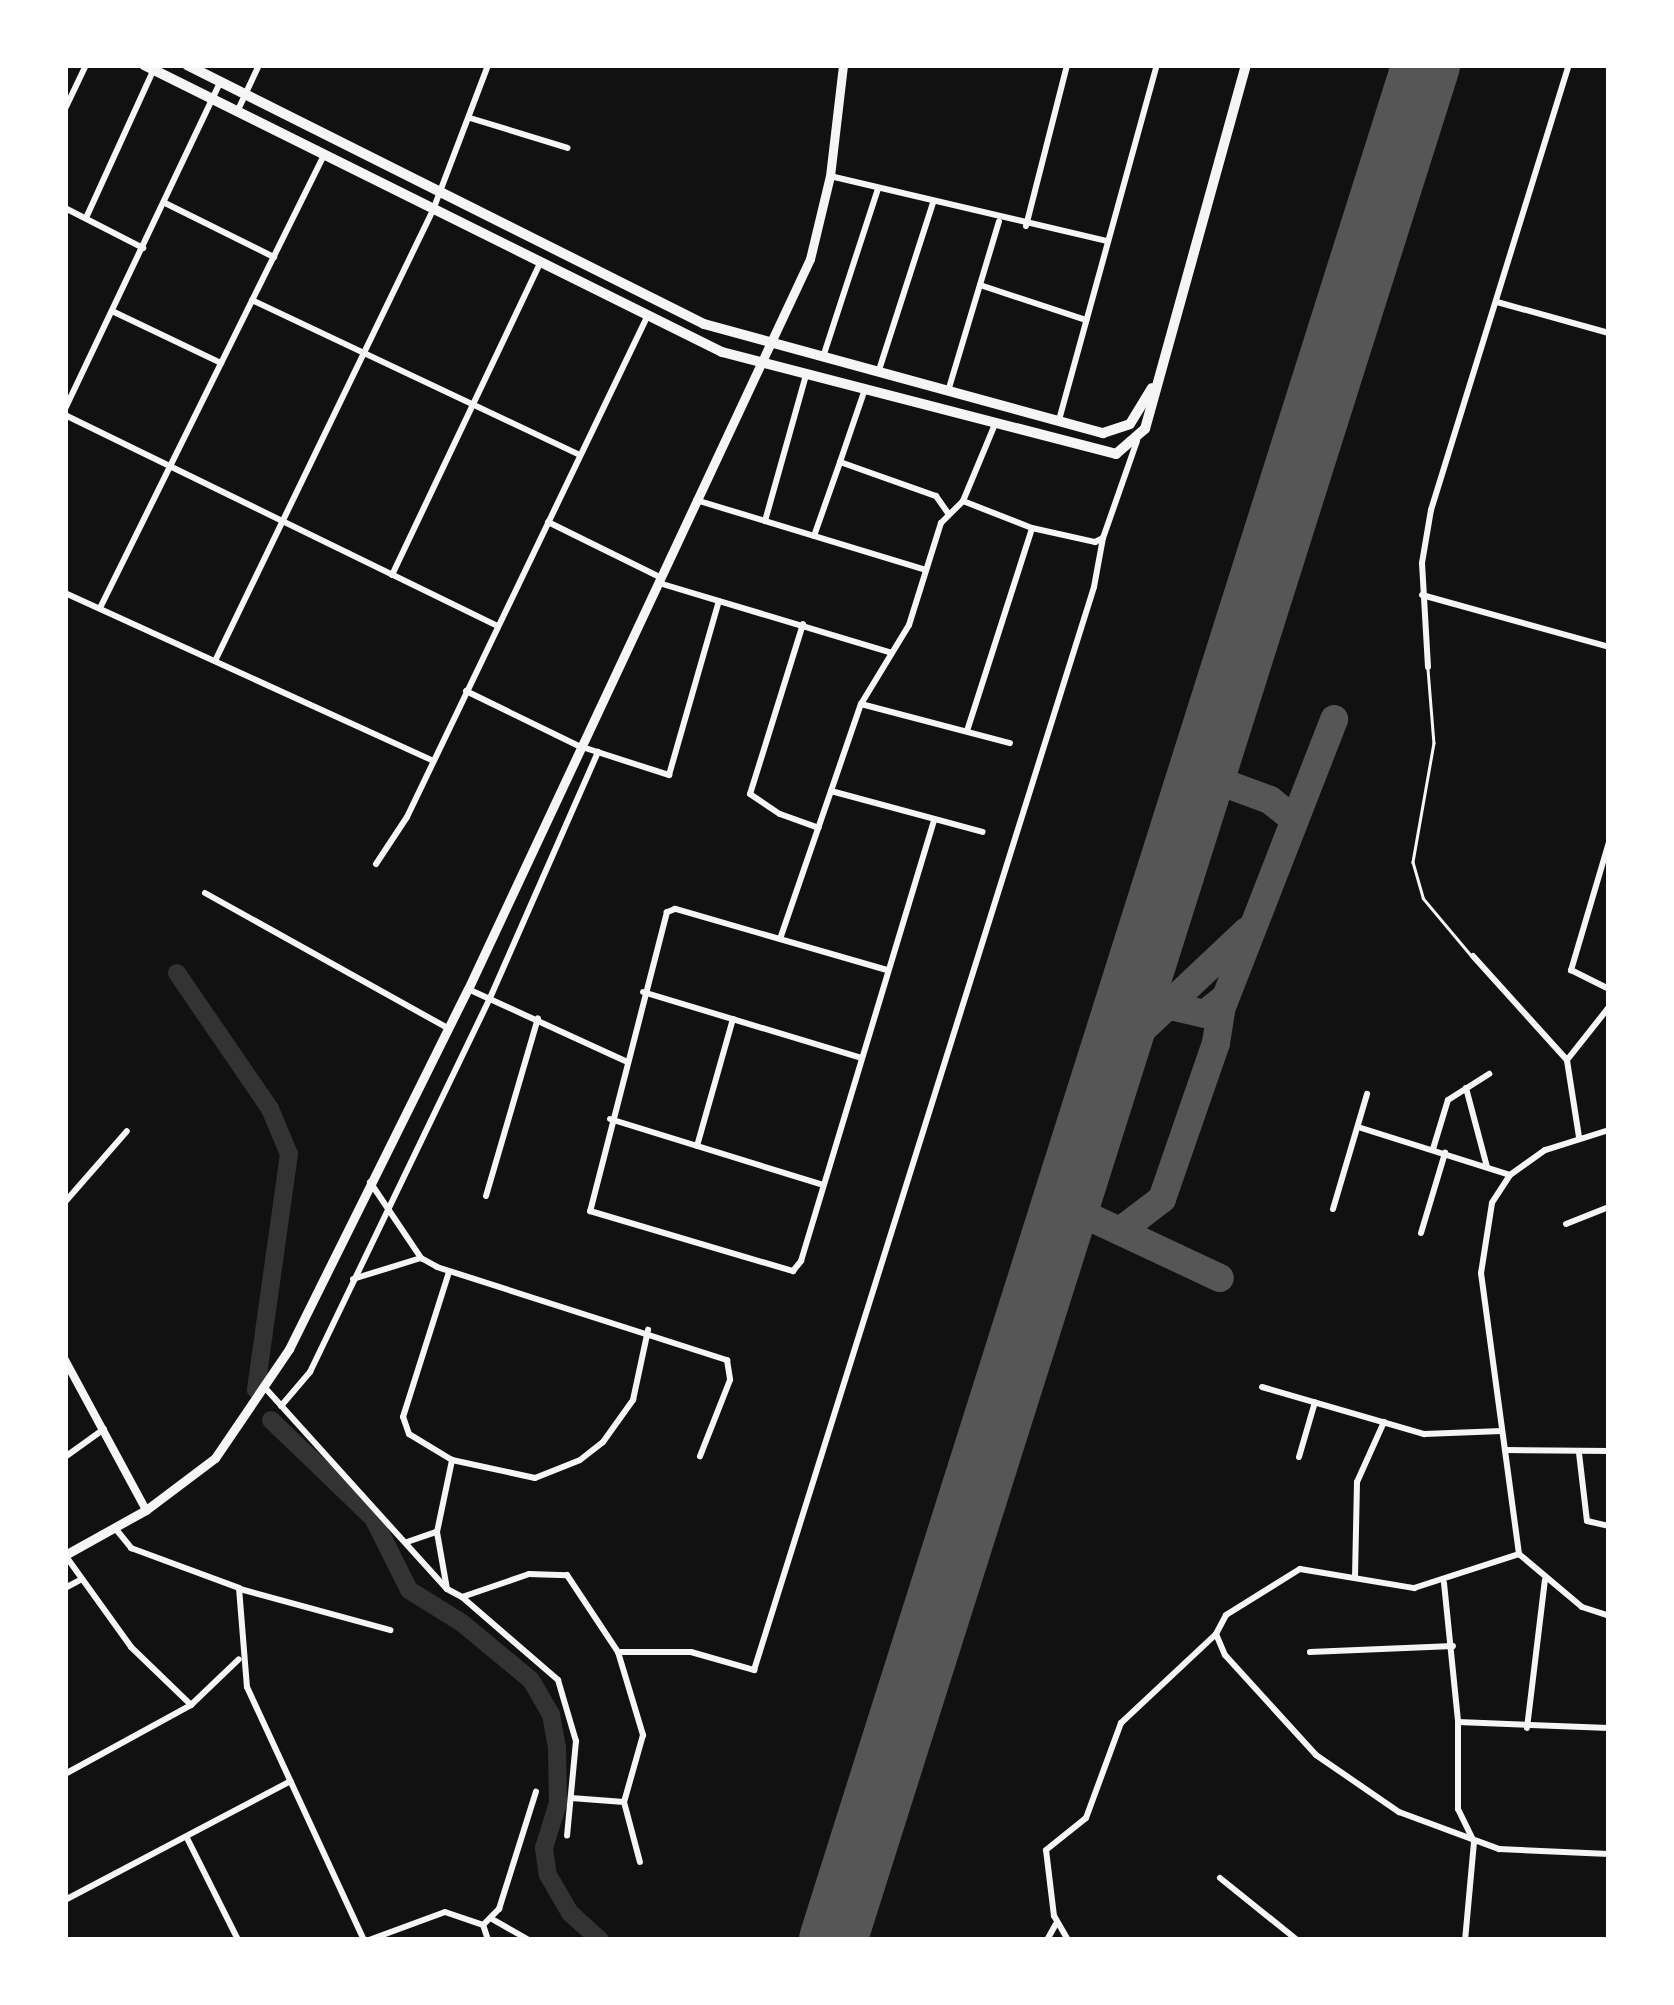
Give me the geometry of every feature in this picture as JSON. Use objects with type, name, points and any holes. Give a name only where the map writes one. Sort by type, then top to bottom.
[{"type":"highway","points":[[187,65],[704,324],[949,388],[1104,434],[1122,429],[1156,384]]},
{"type":"highway","points":[[149,67],[646,319],[760,364],[866,388],[1105,454],[1137,441],[1246,65]]},
{"type":"main road","points":[[65,1555],[146,1510],[216,1458],[267,1390],[468,989],[810,260],[830,176],[842,65]]},
{"type":"street","points":[[65,109],[86,65]]},
{"type":"street","points":[[238,110],[259,65]]},
{"type":"street","points":[[214,661],[433,210],[488,65]]},
{"type":"street","points":[[1026,226],[1067,65]]},
{"type":"street","points":[[1059,420],[1158,65]]},
{"type":"street","points":[[1428,667],[1422,595],[1431,510],[1569,65]]},
{"type":"street","points":[[86,218],[149,67]]},
{"type":"street","points":[[221,82],[216,100],[65,412],[497,626]]},
{"type":"street","points":[[470,118],[568,148]]},
{"type":"street","points":[[1609,132],[1609,213]]},
{"type":"street","points":[[100,608],[324,154]]},
{"type":"street","points":[[830,176],[999,221],[1108,242]]},
{"type":"street","points":[[823,356],[878,189]]},
{"type":"street","points":[[165,203],[274,256]]},
{"type":"street","points":[[879,370],[932,203]]},
{"type":"street","points":[[65,208],[143,248]]},
{"type":"street","points":[[949,388],[999,221]]},
{"type":"street","points":[[392,574],[540,264]]},
{"type":"street","points":[[980,286],[1086,320]]},
{"type":"street","points":[[252,300],[580,455]]},
{"type":"street","points":[[1496,302],[1609,333]]},
{"type":"street","points":[[112,311],[221,363]]},
{"type":"street","points":[[376,864],[408,817],[646,319]]},
{"type":"street","points":[[766,521],[806,374]]},
{"type":"street","points":[[814,536],[866,388]]},
{"type":"street","points":[[780,938],[861,704],[892,653],[948,513],[963,500],[996,423]]},
{"type":"street","points":[[618,1652],[692,1652],[754,1670],[1094,587],[1103,538],[1137,441]]},
{"type":"street","points":[[840,462],[936,496],[948,513]]},
{"type":"street","points":[[695,500],[926,570]]},
{"type":"street","points":[[963,500],[1032,528],[1083,542],[1103,538]]},
{"type":"street","points":[[548,522],[659,580],[892,653]]},
{"type":"street","points":[[967,731],[1032,528]]},
{"type":"street","points":[[65,593],[432,760]]},
{"type":"street","points":[[1422,595],[1609,648]]},
{"type":"street","points":[[466,690],[579,746],[669,775],[720,601]]},
{"type":"street","points":[[804,624],[750,794],[780,814],[819,828]]},
{"type":"street","points":[[861,704],[1010,743]]},
{"type":"street","points":[[281,1406],[310,1372],[385,1206],[490,998],[598,752]]},
{"type":"street","points":[[831,790],[983,832]]},
{"type":"street","points":[[887,970],[676,909],[659,928],[587,1205],[590,1211],[783,1272],[801,1261],[934,821]]},
{"type":"street","points":[[1609,842],[1571,970],[1609,989]]},
{"type":"street","points":[[205,893],[448,1028]]},
{"type":"street","points":[[1473,956],[1567,1060],[1579,1137]]},
{"type":"street","points":[[468,989],[538,1018],[624,1061]]},
{"type":"street","points":[[643,992],[861,1058]]},
{"type":"street","points":[[1567,1060],[1609,1007]]},
{"type":"street","points":[[486,1196],[538,1018]]},
{"type":"street","points":[[697,1146],[733,1019]]},
{"type":"street","points":[[1432,1149],[1448,1100],[1490,1074]]},
{"type":"street","points":[[1466,1088],[1488,1167]]},
{"type":"street","points":[[1333,1209],[1367,1094]]},
{"type":"street","points":[[610,1119],[824,1185]]},
{"type":"street","points":[[1358,1127],[1510,1174]]},
{"type":"street","points":[[1609,1130],[1579,1137],[1510,1174],[1492,1203],[1482,1251],[1519,1554],[1545,1580],[1582,1607],[1609,1616]]},
{"type":"street","points":[[65,1202],[128,1131]]},
{"type":"street","points":[[1421,1233],[1444,1153]]},
{"type":"street","points":[[370,1182],[422,1258],[449,1272],[648,1330],[730,1364],[700,1456]]},
{"type":"street","points":[[1566,1224],[1609,1208]]},
{"type":"street","points":[[352,1279],[422,1258]]},
{"type":"street","points":[[449,1272],[403,1417],[409,1434],[452,1460],[535,1478],[580,1460],[603,1442],[633,1400],[648,1330]]},
{"type":"street","points":[[65,1361],[146,1510]]},
{"type":"street","points":[[1262,1387],[1452,1437],[1502,1431]]},
{"type":"street","points":[[267,1390],[447,1589],[462,1597],[558,1680],[576,1741],[567,1836]]},
{"type":"street","points":[[1299,1457],[1315,1402]]},
{"type":"street","points":[[1355,1577],[1357,1482],[1384,1422]]},
{"type":"street","points":[[65,1457],[104,1429]]},
{"type":"street","points":[[1505,1450],[1609,1451]]},
{"type":"street","points":[[1579,1453],[1587,1521],[1609,1526]]},
{"type":"street","points":[[447,1589],[436,1532],[452,1460]]},
{"type":"street","points":[[115,1528],[131,1548],[239,1588],[390,1630]]},
{"type":"street","points":[[406,1542],[420,1543],[436,1532]]},
{"type":"street","points":[[1068,1940],[1056,1924],[1046,1850],[1086,1818],[1121,1723],[1216,1634],[1226,1615],[1300,1569],[1414,1588],[1444,1583],[1519,1554]]},
{"type":"street","points":[[65,1555],[130,1647],[191,1706]]},
{"type":"street","points":[[462,1597],[529,1574],[567,1574],[618,1652],[643,1735],[624,1802],[640,1862]]},
{"type":"street","points":[[65,1588],[82,1579]]},
{"type":"street","points":[[1527,1728],[1545,1580]]},
{"type":"street","points":[[1444,1583],[1458,1722],[1458,1809],[1474,1842],[1465,1940]]},
{"type":"street","points":[[239,1588],[240,1658],[290,1781],[366,1940],[445,1912],[482,1926],[488,1940]]},
{"type":"street","points":[[1216,1634],[1225,1655],[1316,1755],[1399,1812],[1474,1842],[1565,1857],[1609,1854]]},
{"type":"street","points":[[1310,1652],[1453,1646]]},
{"type":"street","points":[[65,1774],[191,1706],[240,1658]]},
{"type":"street","points":[[1458,1722],[1527,1728],[1609,1728]]},
{"type":"street","points":[[65,1900],[290,1781]]},
{"type":"street","points":[[482,1926],[492,1918],[536,1792]]},
{"type":"street","points":[[571,1798],[624,1802]]},
{"type":"street","points":[[187,1838],[238,1940]]},
{"type":"street","points":[[1220,1878],[1297,1940]]},
{"type":"street","points":[[492,1918],[529,1940]]},
{"type":"street","points":[[1046,1940],[1056,1924]]},
{"type":"lane","points":[[1428,667],[1434,743],[1412,861],[1423,898],[1473,956]]},
{"type":"waterway","points":[[177,973],[270,1109],[289,1154],[256,1390]]},
{"type":"waterway","points":[[271,1420],[373,1518],[409,1590],[462,1623],[531,1680],[551,1714],[557,1747],[558,1803],[544,1848],[548,1875],[570,1913],[600,1940]]},
{"type":"taxiway","points":[[1120,1231],[1162,1199],[1216,1043],[1222,1007],[1334,719]]},
{"type":"taxiway","points":[[1196,793],[1204,784],[1224,783],[1270,800],[1295,820]]},
{"type":"taxiway","points":[[1111,1059],[1247,931]]},
{"type":"taxiway","points":[[1127,1010],[1144,1000],[1205,1014],[1225,998]]},
{"type":"taxiway","points":[[1064,1205],[1220,1278]]},
{"type":"runway","points":[[833,1940],[1426,65]]}]
